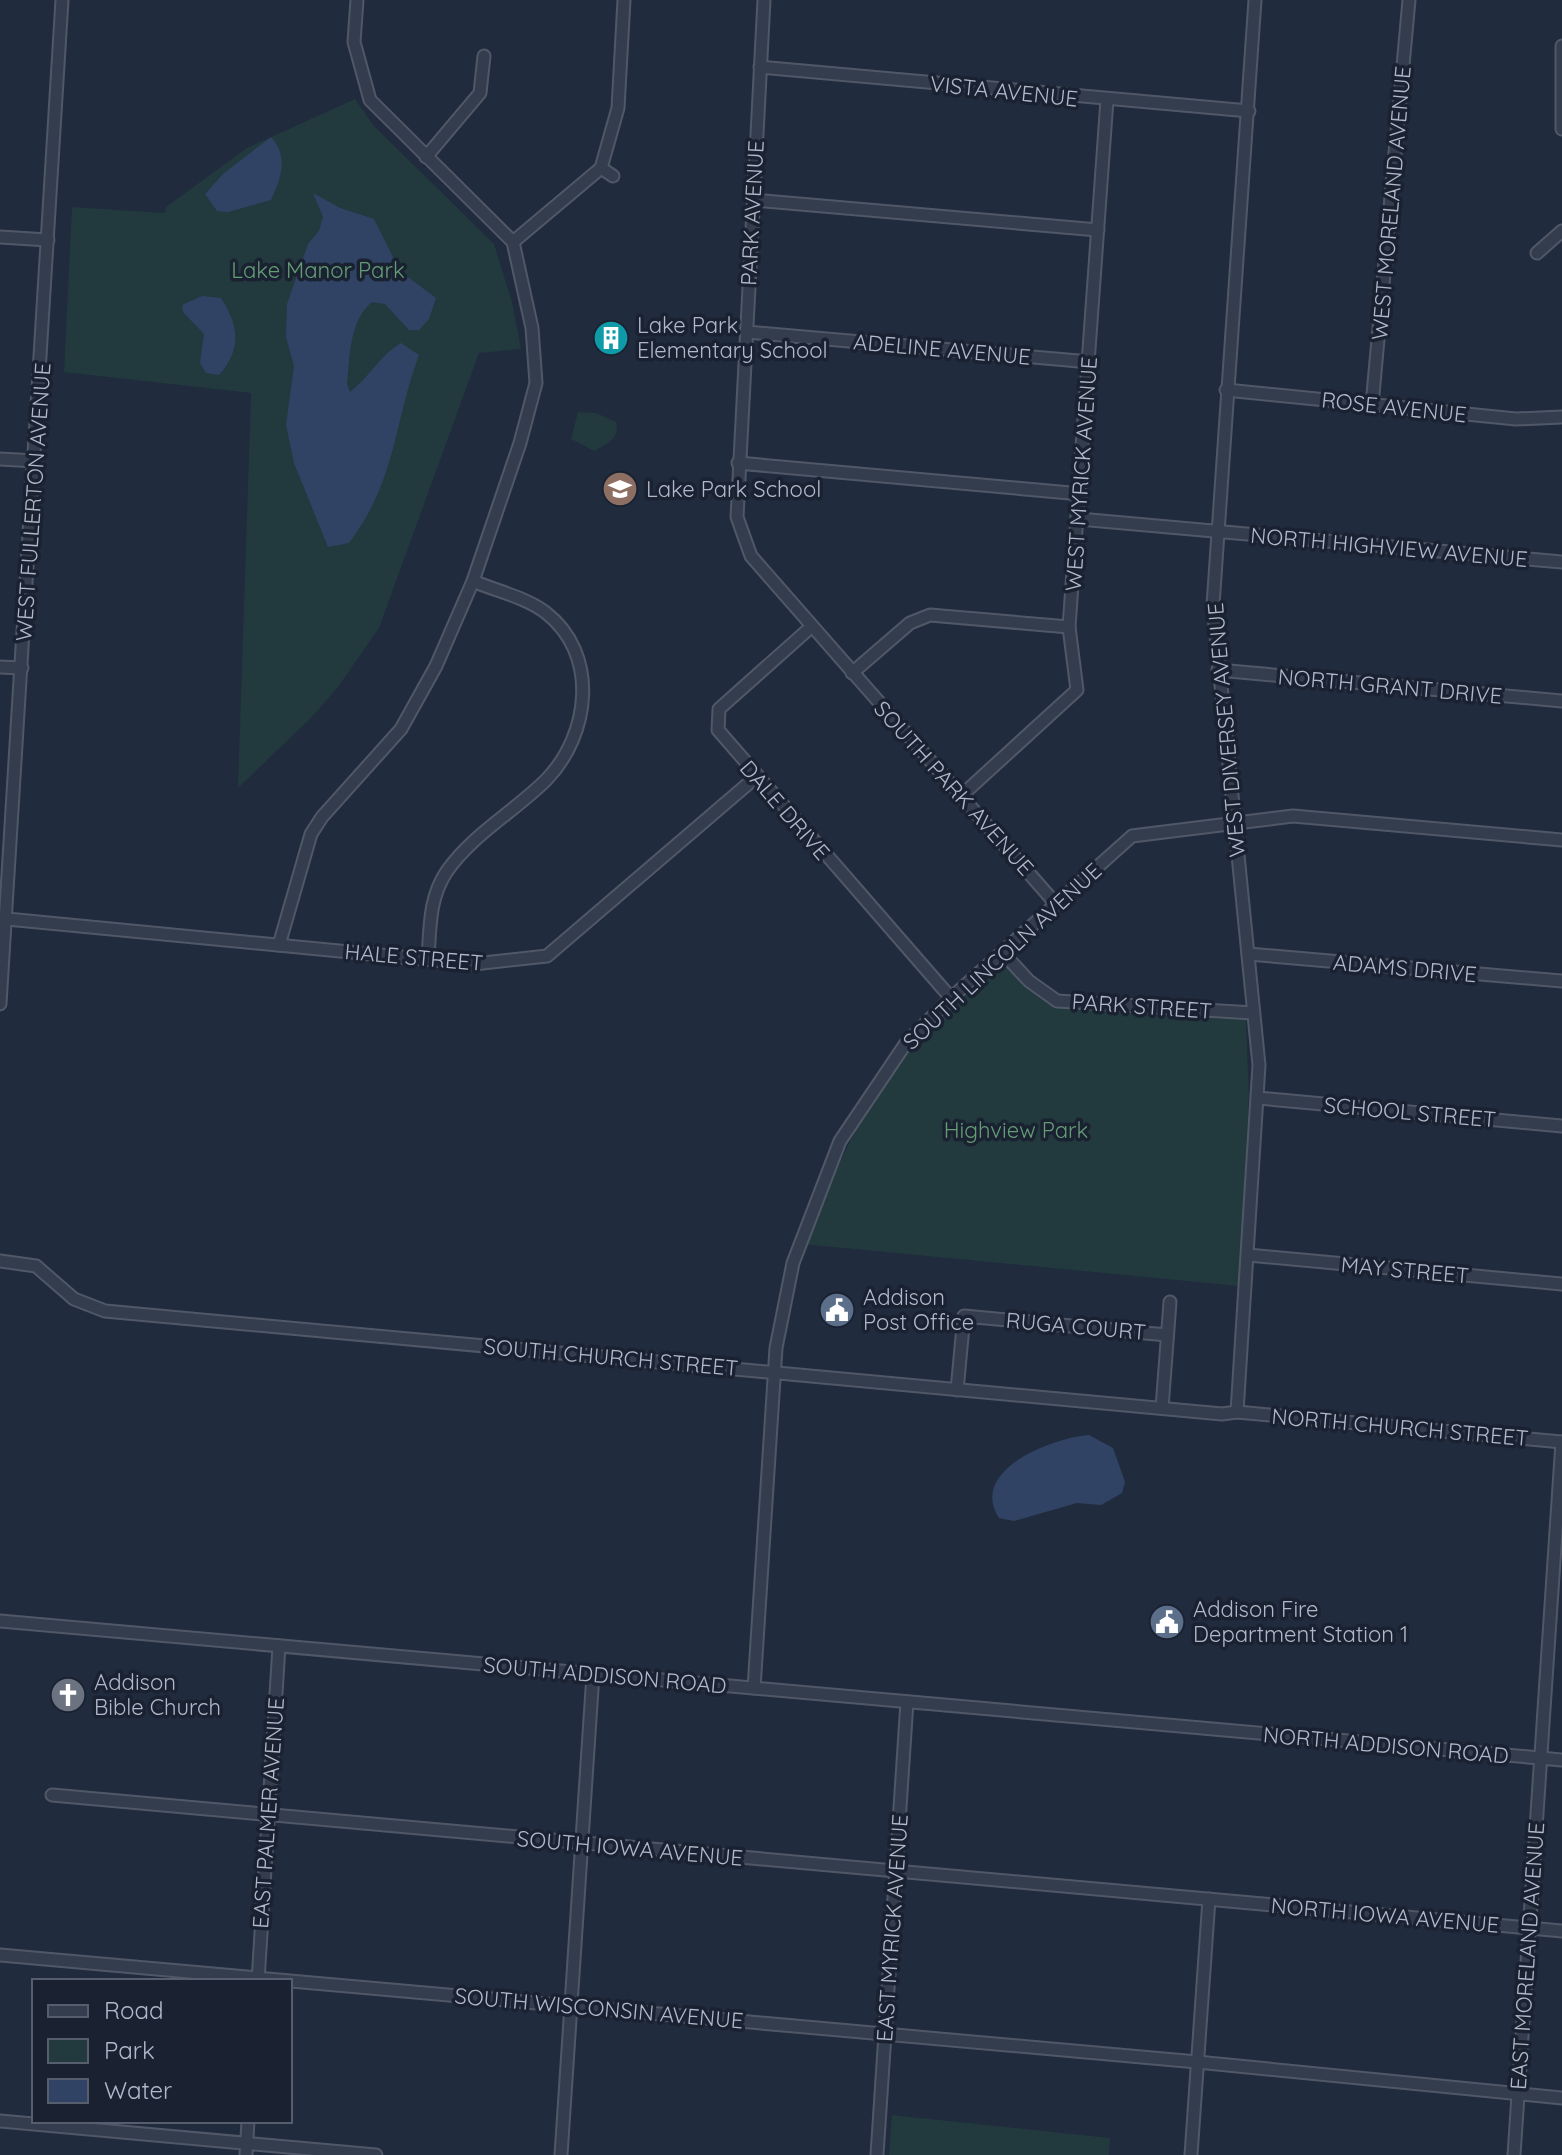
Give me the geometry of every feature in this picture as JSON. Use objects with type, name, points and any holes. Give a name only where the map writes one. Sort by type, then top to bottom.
[{"type":"street","name":"WEST FULLERTON AVENUE","points":[[0,1004],[62,0]]},
{"type":"street","points":[[279,945],[311,834],[322,817],[413,712],[473,581],[520,443],[536,383],[532,328],[513,242],[370,100],[354,42],[357,0]]},
{"type":"street","points":[[513,242],[601,168],[618,108],[624,0]]},
{"type":"street","name":"PARK AVENUE","points":[[764,0],[737,517],[751,556],[852,673]]},
{"type":"street","name":"WEST DIVERSEY AVENUE","points":[[1237,1412],[1259,1065],[1213,605],[1255,0]]},
{"type":"street","name":"WEST MORELAND AVENUE","points":[[1372,405],[1409,0]]},
{"type":"street","points":[[1562,46],[1562,129]]},
{"type":"street","points":[[426,157],[480,93],[484,56]]},
{"type":"street","name":"VISTA AVENUE","points":[[760,67],[1249,111]]},
{"type":"street","name":"WEST MYRICK AVENUE","points":[[961,796],[1077,690],[1069,627],[1081,494],[1107,100]]},
{"type":"street","points":[[601,168],[613,176]]},
{"type":"street","points":[[753,200],[1098,230]]},
{"type":"street","points":[[1537,253],[1562,231]]},
{"type":"street","points":[[0,237],[48,240]]},
{"type":"street","name":"ADELINE AVENUE","points":[[746,332],[1090,362]]},
{"type":"street","name":"ROSE AVENUE","points":[[1226,390],[1516,419],[1562,417]]},
{"type":"street","points":[[0,459],[35,461]]},
{"type":"street","points":[[738,463],[1081,494]]},
{"type":"street","name":"NORTH HIGHVIEW AVENUE","points":[[1079,519],[1562,562]]},
{"type":"street","points":[[428,959],[433,905],[447,872],[468,847],[559,765],[575,735],[583,704],[578,656],[561,627],[536,606],[473,581]]},
{"type":"street","points":[[852,673],[911,623],[939,615],[1069,627]]},
{"type":"street","name":"DALE DRIVE","points":[[811,627],[726,702],[717,715],[718,730],[725,742],[951,998]]},
{"type":"street","points":[[0,667],[22,668]]},
{"type":"street","name":"NORTH GRANT DRIVE","points":[[1218,670],[1562,701]]},
{"type":"street","name":"SOUTH PARK AVENUE","points":[[852,673],[1055,903]]},
{"type":"street","name":"HALE STREET","points":[[7,919],[428,959],[500,963],[547,956],[756,777]]},
{"type":"street","name":"SOUTH LINCOLN AVENUE","points":[[754,1688],[774,1372],[793,1263],[829,1163],[881,1075],[951,998],[1132,836],[1293,816],[1562,840]]},
{"type":"street","name":"PARK STREET","points":[[1002,952],[1029,981],[1057,1001],[1253,1013]]},
{"type":"street","name":"ADAMS DRIVE","points":[[1248,954],[1562,981]]},
{"type":"street","name":"SCHOOL STREET","points":[[1258,1098],[1562,1126]]},
{"type":"street","name":"MAY STREET","points":[[1248,1255],[1562,1284]]},
{"type":"street","name":"SOUTH CHURCH STREET","points":[[0,1261],[36,1266],[74,1299],[105,1311],[1222,1414],[1237,1412]]},
{"type":"street","name":"RUGA COURT","points":[[1162,1408],[1170,1302]]},
{"type":"street","name":"RUGA COURT","points":[[957,1390],[964,1316],[1167,1335]]},
{"type":"street","name":"NORTH CHURCH STREET","points":[[1237,1412],[1562,1442]]},
{"type":"street","points":[[1540,1758],[1562,1442]]},
{"type":"street","name":"SOUTH ADDISON ROAD","points":[[0,1621],[1211,1729]]},
{"type":"street","name":"EAST PALMER AVENUE","points":[[258,1979],[279,1646]]},
{"type":"street","points":[[561,2155],[593,1674]]},
{"type":"street","name":"EAST MYRICK AVENUE","points":[[877,2155],[907,1702]]},
{"type":"street","name":"NORTH ADDISON ROAD","points":[[1211,1729],[1562,1760]]},
{"type":"street","name":"EAST MORELAND AVENUE","points":[[1514,2155],[1540,1758]]},
{"type":"street","name":"SOUTH IOWA AVENUE","points":[[52,1795],[1209,1899]]},
{"type":"street","points":[[1191,2155],[1209,1899]]},
{"type":"street","name":"NORTH IOWA AVENUE","points":[[1209,1899],[1562,1931]]},
{"type":"street","name":"SOUTH WISCONSIN AVENUE","points":[[0,1955],[258,1979]]},
{"type":"street","name":"SOUTH WISCONSIN AVENUE","points":[[292,1982],[1197,2062],[1562,2098]]},
{"type":"street","points":[[0,2121],[246,2149],[376,2155]]},
{"type":"street","points":[[246,2149],[248,2123]]},
{"type":"green space","name":"Lake Manor Park","points":[[355,99],[374,126],[494,244],[512,302],[521,349],[479,353],[379,628],[338,687],[311,718],[238,788],[251,393],[64,372],[72,207],[165,213],[166,207],[247,148]]},
{"type":"green space","points":[[578,412],[596,413],[616,422],[614,437],[594,451],[571,439]]},
{"type":"green space","name":"Highview Park","points":[[1002,958],[1072,1006],[1246,1019],[1249,1097],[1239,1286],[802,1244],[865,1109],[915,1041]]},
{"type":"green space","points":[[892,2115],[1110,2138],[1109,2155],[889,2155]]},
{"type":"water","points":[[271,137],[280,152],[282,168],[271,200],[228,212],[217,211],[205,194],[223,174]]},
{"type":"water","points":[[313,193],[340,208],[374,219],[400,271],[436,298],[429,319],[419,330],[409,330],[385,304],[372,302],[359,319],[350,351],[347,384],[350,392],[401,343],[419,355],[377,496],[349,543],[328,547],[294,463],[286,425],[294,366],[286,337],[287,304],[308,244],[319,231],[323,217]]},
{"type":"water","points":[[202,296],[221,298],[232,318],[235,337],[232,356],[219,375],[206,373],[200,363],[204,334],[183,312],[182,305]]},
{"type":"water","points":[[1089,1435],[1113,1448],[1125,1482],[1122,1493],[1101,1505],[1077,1503],[1014,1521],[999,1518],[992,1501],[995,1485],[1004,1471],[1036,1450],[1055,1442]]},
{"type":"place","name":"Lake Park Elementary School","points":[[611,338]]},
{"type":"place","name":"Lake Park School","points":[[620,489]]},
{"type":"place","name":"Addison Post Office","points":[[837,1310]]},
{"type":"place","name":"Addison Fire Department Station 1","points":[[1167,1622]]},
{"type":"place","name":"Addison Bible Church","points":[[68,1695]]}]
